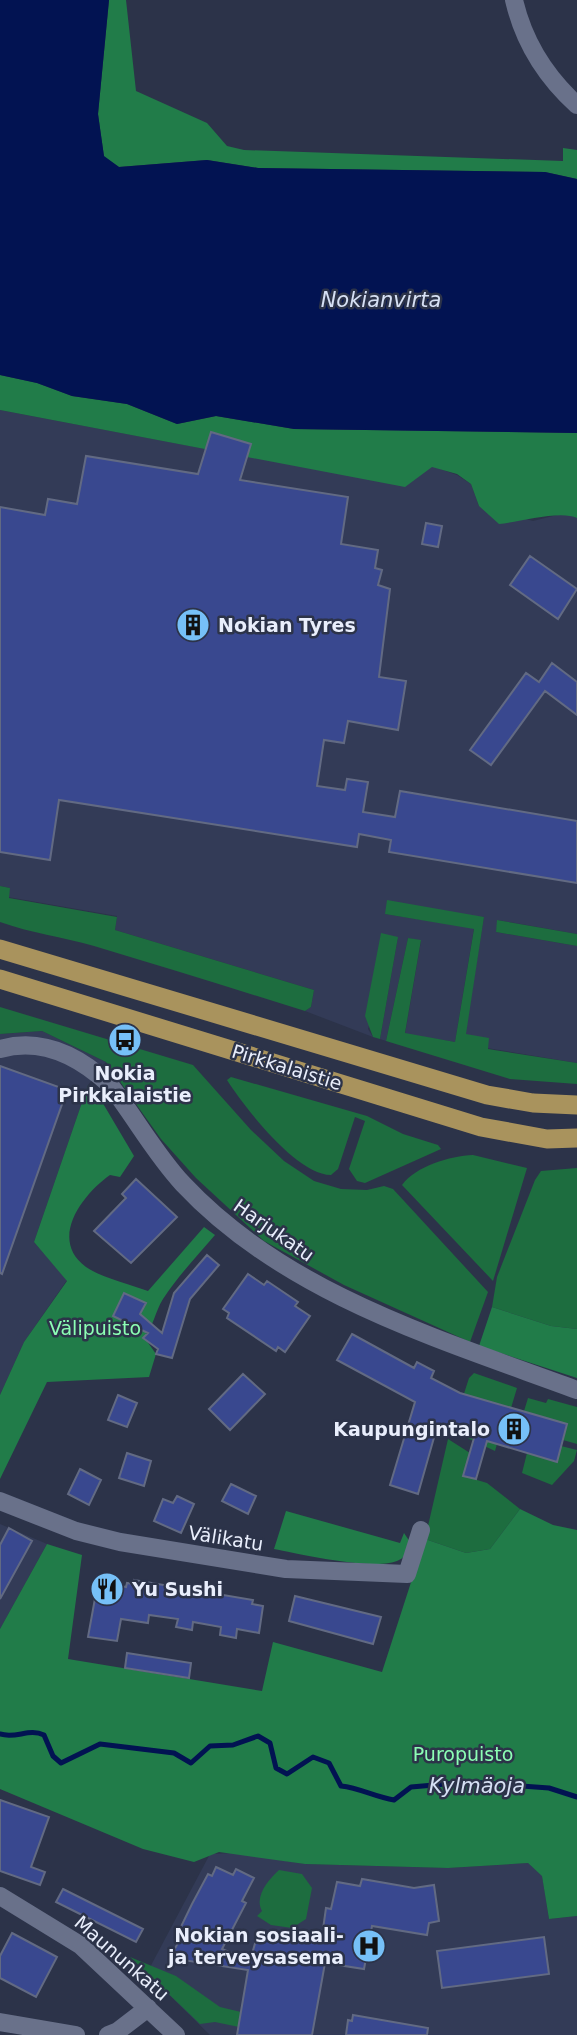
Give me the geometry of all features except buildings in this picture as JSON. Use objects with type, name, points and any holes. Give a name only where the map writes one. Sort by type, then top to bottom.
[{"type":"main road","name":"Pirkkalaistie","points":[[0,949],[487,1095],[533,1103],[577,1105]]},
{"type":"main road","name":"Pirkkalaistie","points":[[0,979],[481,1127],[547,1139],[577,1138]]},
{"type":"street","points":[[514,0],[531,51],[558,88],[577,105]]},
{"type":"street","name":"Harjukatu","points":[[0,1049],[28,1044],[46,1046],[96,1072],[116,1093],[183,1183],[247,1241],[307,1279],[421,1331],[577,1390]]},
{"type":"street","name":"Välikatu","points":[[0,1501],[64,1527],[101,1537],[286,1569],[407,1574],[421,1530]]},
{"type":"street","name":"Maununkatu","points":[[0,1896],[80,1945],[176,2035]]},
{"type":"street","points":[[107,2035],[118,2031],[148,2008]]},
{"type":"street","points":[[0,2022],[76,2035]]},
{"type":"shaded area","points":[[0,410],[206,449],[432,466],[457,475],[471,484],[479,506],[533,521],[565,513],[577,518],[577,934],[498,920],[496,932],[577,946],[577,1063],[487,1048],[465,1034],[484,917],[385,914],[474,928],[455,1042],[405,1034],[421,941],[408,938],[386,1041],[380,1039],[398,937],[368,1029],[373,1037],[305,1011],[311,1007],[314,990],[115,930],[117,916],[8,897],[10,888],[0,886]]},
{"type":"shaded area","points":[[42,1031],[106,1062],[88,1085],[34,1242],[67,1280],[24,1342],[0,1395],[0,1034]]},
{"type":"shaded area","points":[[0,1524],[47,1544],[0,1629]]},
{"type":"shaded area","name":"Nokian sosiaali- ja terveysasema","points":[[235,1853],[305,1864],[448,1868],[528,1863],[542,1875],[549,1919],[577,1916],[577,2035],[210,2035],[147,1973],[210,1854]]},
{"type":"green space","points":[[109,0],[126,0],[136,91],[207,123],[227,146],[244,150],[563,161],[563,148],[577,150],[577,179],[545,172],[258,168],[207,160],[119,167],[104,157],[98,114]]},
{"type":"green space","points":[[0,375],[37,383],[72,396],[127,404],[177,424],[216,416],[294,429],[577,433],[577,518],[561,515],[499,524],[479,506],[471,484],[457,474],[432,467],[405,487],[0,410]]},
{"type":"green space","points":[[0,886],[10,888],[9,898],[117,917],[115,930],[314,990],[311,1007],[305,1011],[94,946],[0,922]]},
{"type":"green space","points":[[387,900],[484,917],[466,1034],[489,1038],[488,1049],[577,1063],[577,1084],[510,1079],[386,1041],[408,938],[421,940],[405,1033],[455,1042],[474,929],[385,914]]},
{"type":"green space","points":[[497,920],[577,934],[577,946],[496,932]]},
{"type":"green space","points":[[381,933],[398,937],[380,1039],[373,1037],[365,1016]]},
{"type":"green space","points":[[0,1007],[193,1065],[251,1130],[284,1161],[314,1181],[341,1189],[367,1190],[384,1186],[393,1189],[488,1292],[470,1342],[344,1285],[264,1241],[196,1178],[161,1139],[106,1062],[42,1031],[0,1034]]},
{"type":"green space","points":[[231,1077],[367,1116],[403,1134],[438,1145],[441,1149],[365,1183],[357,1181],[349,1169],[365,1121],[355,1117],[338,1169],[331,1175],[317,1172],[287,1152],[273,1138],[235,1092],[227,1080]]},
{"type":"green space","name":"Välipuisto","points":[[88,1085],[98,1095],[134,1156],[120,1177],[110,1175],[81,1205],[70,1231],[70,1243],[75,1256],[92,1271],[148,1291],[204,1227],[215,1235],[169,1291],[144,1337],[156,1354],[149,1377],[47,1382],[0,1479],[0,1395],[24,1342],[67,1281],[34,1242]]},
{"type":"green space","points":[[473,1155],[527,1168],[493,1281],[402,1185],[416,1172],[434,1163]]},
{"type":"green space","points":[[577,1168],[577,1329],[551,1326],[492,1307],[497,1277],[535,1180],[541,1171]]},
{"type":"green space","points":[[492,1307],[551,1326],[577,1329],[577,1378],[479,1346]]},
{"type":"green space","points":[[474,1373],[517,1388],[511,1408],[460,1434],[497,1444],[495,1451],[452,1431],[469,1378]]},
{"type":"green space","points":[[528,1398],[546,1403],[548,1399],[577,1407],[577,1444],[563,1440],[567,1424],[524,1411]]},
{"type":"green space","points":[[448,1439],[470,1453],[464,1476],[487,1483],[520,1509],[490,1549],[466,1553],[425,1539]]},
{"type":"green space","points":[[561,1446],[577,1450],[574,1461],[552,1485],[522,1473],[527,1453],[556,1462]]},
{"type":"green space","name":"Puropuisto","points":[[520,1509],[553,1525],[577,1530],[577,1916],[549,1919],[542,1876],[528,1863],[448,1868],[305,1864],[219,1852],[194,1862],[143,1849],[0,1789],[0,1629],[47,1544],[82,1555],[68,1659],[262,1691],[273,1642],[382,1672],[425,1539],[466,1553],[490,1549]]},
{"type":"green space","points":[[286,1511],[400,1543],[404,1533],[410,1542],[401,1559],[374,1564],[338,1561],[274,1549]]},
{"type":"green space","points":[[279,1870],[302,1874],[312,1888],[306,1919],[292,1928],[271,1925],[257,1916],[262,1911],[260,1900],[263,1889]]},
{"type":"green space","points":[[130,1957],[176,1976],[220,2007],[241,2012],[239,2027],[215,2022],[200,2024]]},
{"type":"water","name":"Nokianvirta","points":[[0,0],[109,0],[98,114],[104,156],[119,167],[207,160],[258,168],[545,172],[577,179],[577,433],[294,429],[216,416],[177,424],[127,404],[72,396],[37,383],[0,375]]},
{"type":"waterway","name":"Kylmäoja","points":[[0,1734],[44,1735],[53,1756],[61,1763],[100,1744],[174,1753],[191,1763],[210,1746],[233,1745],[258,1736],[270,1743],[276,1768],[287,1774],[313,1757],[329,1763],[341,1786],[394,1800],[411,1787],[469,1782],[549,1788],[577,1797]]},
{"type":"place","name":"Nokian Tyres","points":[[193,625]]},
{"type":"place","name":"Nokia Pirkkalaistie","points":[[125,1040]]},
{"type":"place","name":"Kaupungintalo","points":[[514,1429]]},
{"type":"place","name":"Yu Sushi","points":[[107,1589]]},
{"type":"place","name":"Nokian sosiaali- ja terveysasema","points":[[369,1946]]}]
